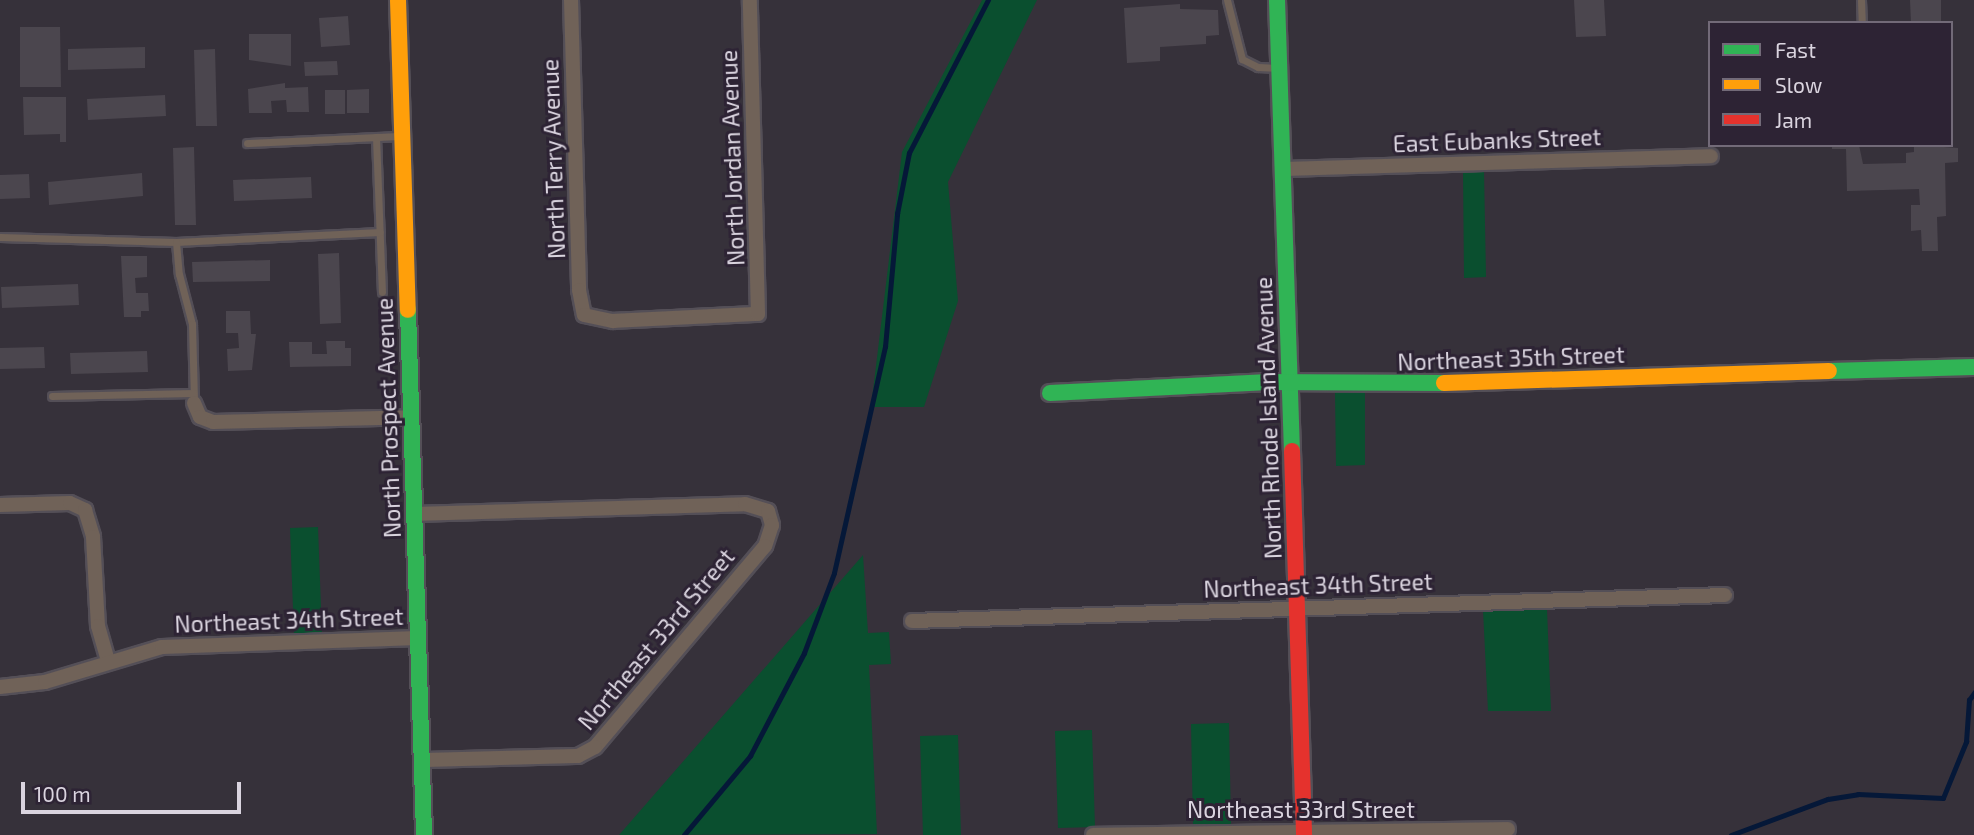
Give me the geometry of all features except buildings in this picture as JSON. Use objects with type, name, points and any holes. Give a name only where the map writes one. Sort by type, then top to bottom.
[{"type":"street","name":"North Prospect Avenue","points":[[398,0],[424,835]]},
{"type":"street","name":"North Terry Avenue","points":[[571,0],[579,290],[584,315],[613,321],[758,314]]},
{"type":"street","name":"North Jordan Avenue","points":[[750,0],[758,314]]},
{"type":"street","name":"North Rhode Island Avenue","points":[[1277,0],[1304,833]]},
{"type":"street","name":"East Eubanks Street","points":[[1283,169],[1711,156]]},
{"type":"street","name":"Northeast 35th Street","points":[[1050,393],[1290,384],[1716,377],[1974,367]]},
{"type":"street","points":[[193,398],[200,417],[213,422],[411,417]]},
{"type":"street","points":[[0,505],[70,503],[85,510],[93,537],[98,626],[108,662]]},
{"type":"street","name":"Northeast 33rd Street","points":[[414,514],[745,504],[760,506],[771,517],[765,546],[596,747],[578,756],[422,760]]},
{"type":"street","name":"Northeast 34th Street","points":[[912,621],[1725,595]]},
{"type":"street","name":"Northeast 34th Street","points":[[0,687],[45,682],[108,662],[196,643],[418,638]]},
{"type":"street","name":"Northeast 33rd Street","points":[[1093,835],[1508,829]]},
{"type":"lane","points":[[1227,0],[1242,59],[1258,67],[1280,68]]},
{"type":"lane","points":[[1861,0],[1862,21]]},
{"type":"lane","points":[[247,143],[402,136]]},
{"type":"lane","points":[[376,137],[382,292]]},
{"type":"lane","points":[[0,237],[177,242],[380,232]]},
{"type":"lane","points":[[52,397],[193,398],[192,324],[179,274],[177,242]]},
{"type":"green space","points":[[982,0],[1037,0],[948,182],[958,301],[924,407],[871,407],[902,152]]},
{"type":"green space","points":[[1463,171],[1484,171],[1486,277],[1464,278]]},
{"type":"green space","points":[[1335,391],[1365,391],[1365,465],[1336,466]]},
{"type":"green space","points":[[318,527],[322,635],[294,636],[290,528]]},
{"type":"green space","points":[[863,555],[868,633],[889,632],[891,664],[869,665],[877,834],[619,835]]},
{"type":"green space","points":[[1547,609],[1551,711],[1488,711],[1483,610]]},
{"type":"green space","points":[[1229,723],[1231,824],[1193,825],[1191,724]]},
{"type":"green space","points":[[1092,730],[1095,827],[1058,828],[1055,731]]},
{"type":"green space","points":[[958,735],[961,835],[923,835],[920,736]]},
{"type":"waterway","points":[[684,835],[750,756],[804,653],[834,573],[885,347],[897,214],[909,153],[988,0]]},
{"type":"waterway","points":[[1731,835],[1828,799],[1858,794],[1943,798],[1966,742],[1969,700],[1974,693]]},
{"type":"traffic: fast","points":[[1277,0],[1292,451]]},
{"type":"traffic: fast","points":[[408,310],[424,835]]},
{"type":"traffic: fast","points":[[1829,371],[1974,367]]},
{"type":"traffic: fast","points":[[1050,393],[1264,382],[1444,383]]},
{"type":"traffic: slow","points":[[398,0],[408,310]]},
{"type":"traffic: slow","points":[[1444,383],[1829,371]]},
{"type":"traffic: jam","points":[[1292,451],[1304,835]]}]
